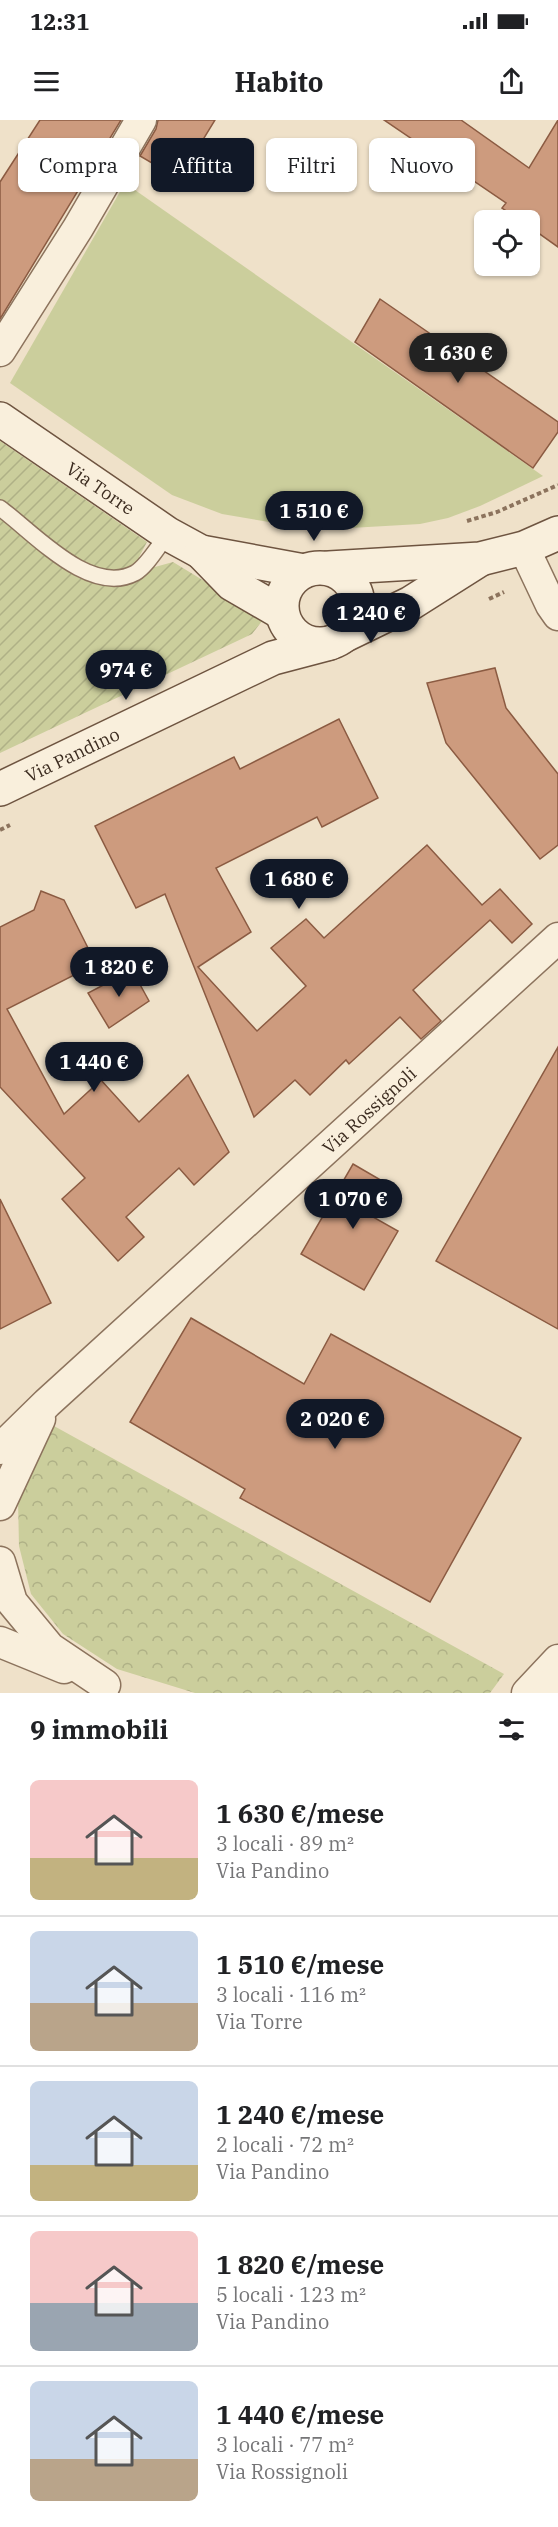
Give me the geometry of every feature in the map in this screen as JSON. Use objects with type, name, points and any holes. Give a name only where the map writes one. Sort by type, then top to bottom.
[{"type":"street","points":[[0,351],[78,228],[141,120]]},
{"type":"street","name":"Via Torre","points":[[0,419],[168,534],[201,552],[232,584],[284,619]]},
{"type":"street","name":"Via Pandino","points":[[317,570],[480,559],[524,548],[558,533]]},
{"type":"street","points":[[524,548],[558,615]]},
{"type":"street","name":"Via Torre","points":[[201,552],[317,570]]},
{"type":"street","name":"Via Pandino","points":[[0,789],[273,658],[336,640],[411,603],[480,559]]},
{"type":"street","points":[[273,658],[284,619],[282,600],[293,578],[317,570],[341,573],[356,593],[358,605],[356,618],[350,629],[336,640],[317,644],[305,641],[295,635],[284,619]]},
{"type":"street","name":"Via Rossignoli","points":[[0,1449],[47,1403],[558,938]]},
{"type":"street","name":"Via Rossignoli","points":[[0,1505],[47,1403]]},
{"type":"street","points":[[0,1562],[12,1602],[50,1648],[114,1689]]},
{"type":"street","points":[[0,1642],[114,1689]]},
{"type":"street","points":[[527,1693],[558,1660]]},
{"type":"street","points":[[549,1693],[558,1678]]},
{"type":"lane","points":[[0,508],[78,568],[96,576],[109,578],[136,572],[168,534]]},
{"type":"path","points":[[463,523],[497,512],[558,485]]},
{"type":"green space","points":[[120,192],[138,192],[543,476],[480,506],[448,518],[420,524],[333,529],[287,525],[222,514],[172,495],[10,383]]},
{"type":"green space","points":[[0,441],[147,542],[139,557],[155,567],[173,562],[257,613],[262,621],[252,634],[0,753]]},
{"type":"green space","points":[[54,1426],[504,1674],[490,1693],[195,1693],[117,1669],[63,1634],[31,1594],[19,1546],[18,1500],[38,1452]]},
{"type":"building","points":[[40,120],[121,120],[110,138],[28,138]]},
{"type":"building","points":[[158,120],[215,120],[204,138],[151,138],[151,162],[140,156],[156,129]]},
{"type":"building","points":[[384,120],[461,120],[529,168],[558,120],[558,247],[540,234],[540,210],[505,210],[502,208],[506,203],[475,182],[475,138],[410,138]]},
{"type":"building","points":[[18,154],[18,192],[77,192],[0,319],[0,182]]},
{"type":"building","points":[[380,299],[558,422],[558,432],[533,468],[355,342]]},
{"type":"building","points":[[495,668],[506,708],[558,774],[558,845],[540,859],[446,743],[427,683]]},
{"type":"building","points":[[339,719],[378,798],[322,827],[317,817],[216,868],[251,932],[198,967],[257,1031],[306,986],[271,948],[306,919],[324,938],[427,845],[482,905],[500,889],[532,924],[512,943],[490,920],[413,990],[441,1021],[421,1039],[400,1017],[349,1064],[346,1060],[310,1095],[295,1080],[254,1117],[165,894],[136,908],[95,826],[234,757],[240,769]]},
{"type":"building","points":[[41,891],[64,900],[96,964],[7,1009],[64,1114],[101,1080],[139,1122],[188,1075],[229,1152],[194,1185],[179,1168],[126,1217],[144,1237],[118,1261],[62,1199],[85,1178],[0,1087],[0,927],[34,910]]},
{"type":"building","points":[[132,970],[149,1001],[109,1028],[88,993]]},
{"type":"building","points":[[558,1047],[558,1329],[436,1261]]},
{"type":"building","points":[[353,1164],[391,1186],[373,1217],[398,1231],[364,1290],[301,1254]]},
{"type":"building","points":[[0,1199],[51,1303],[0,1329]]},
{"type":"building","points":[[191,1318],[304,1384],[331,1334],[521,1438],[430,1602],[240,1498],[245,1489],[130,1422]]}]
